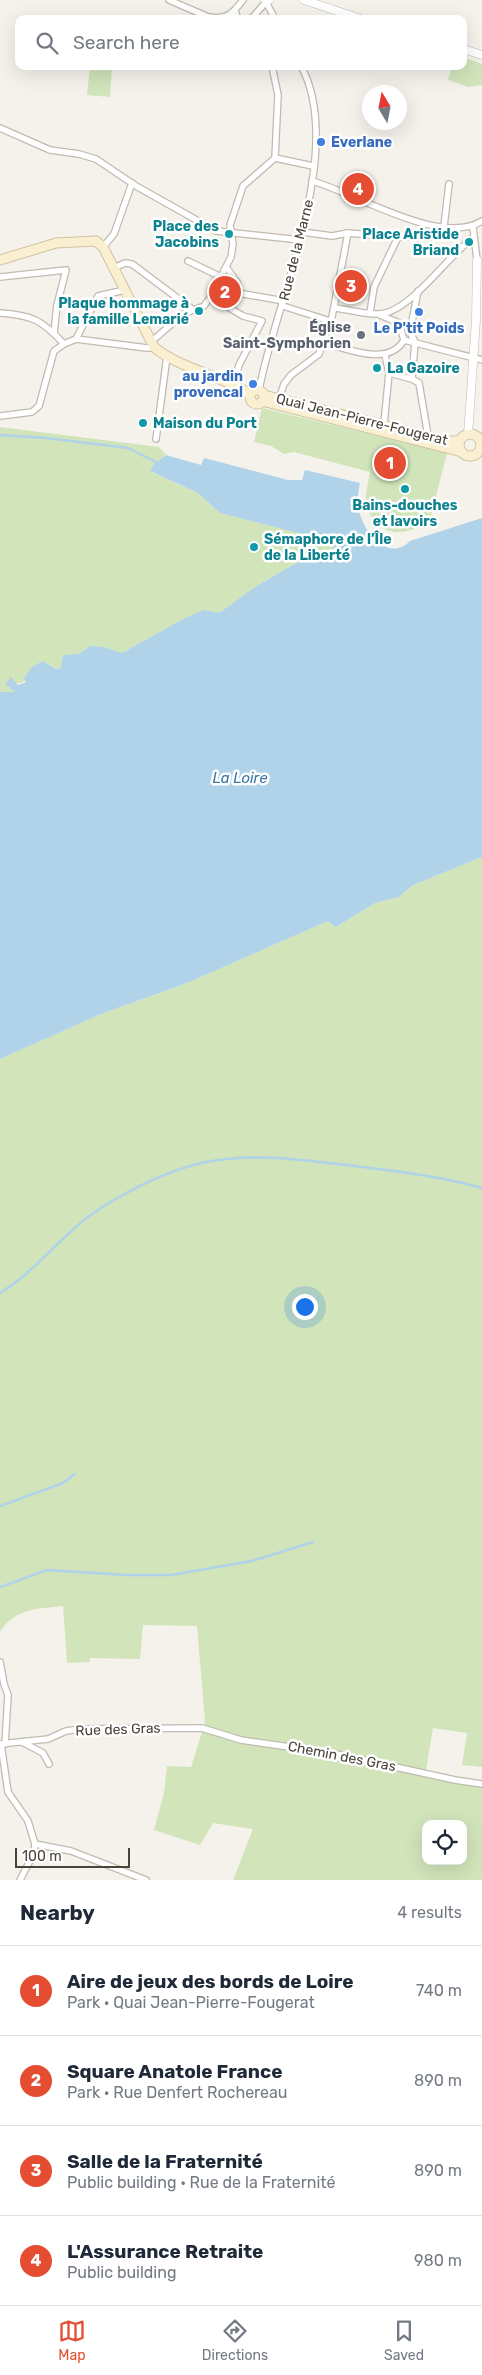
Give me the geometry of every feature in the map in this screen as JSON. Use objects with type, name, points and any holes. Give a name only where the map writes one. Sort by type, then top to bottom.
[{"type":"main road","points":[[0,260],[63,242],[92,240],[103,247],[151,342]]},
{"type":"main road","name":"Quai Jean-Pierre-Fougerat","points":[[151,342],[170,358],[259,395],[472,456],[481,446],[475,436],[468,435],[460,441],[447,441],[384,424],[259,395]]},
{"type":"main road","name":"Quai Jean-Pierre-Fougerat","points":[[460,441],[462,452]]},
{"type":"street","points":[[169,0],[204,15]]},
{"type":"street","points":[[229,15],[235,11],[243,0]]},
{"type":"street","points":[[304,0],[349,15]]},
{"type":"street","points":[[255,15],[267,1],[273,15]]},
{"type":"street","points":[[235,11],[236,15]]},
{"type":"street","points":[[467,50],[482,55]]},
{"type":"street","points":[[0,416],[32,412],[39,406],[54,351],[64,344],[76,339],[147,348],[151,342],[192,309],[204,306],[226,267],[233,244],[230,225],[243,186],[275,158],[278,95],[273,70]]},
{"type":"street","name":"Rue de la Marne","points":[[259,395],[302,232],[312,181],[315,122],[306,77],[303,70]]},
{"type":"street","points":[[0,128],[50,150],[79,154],[96,159],[132,183],[212,230],[231,234],[300,240]]},
{"type":"street","points":[[275,158],[313,166]]},
{"type":"street","points":[[312,181],[407,220],[456,228],[473,227],[482,222]]},
{"type":"street","points":[[103,247],[114,234],[132,183]]},
{"type":"street","points":[[444,226],[449,184]]},
{"type":"street","points":[[468,435],[478,359],[477,260],[473,227]]},
{"type":"street","points":[[302,232],[332,236],[348,233],[398,237],[447,236],[456,228]]},
{"type":"street","points":[[279,399],[287,379],[299,367],[319,354],[334,308],[348,233]]},
{"type":"street","points":[[370,313],[374,287],[398,237]]},
{"type":"street","points":[[378,314],[389,312],[418,291],[459,247],[473,238]]},
{"type":"street","points":[[188,261],[221,277]]},
{"type":"street","points":[[114,268],[125,262],[132,264],[192,309]]},
{"type":"street","points":[[226,267],[236,282],[238,293],[228,307],[243,316],[262,321],[239,365],[236,385]]},
{"type":"street","points":[[0,277],[66,270],[57,305],[54,332]]},
{"type":"street","points":[[76,339],[98,296],[125,290]]},
{"type":"street","points":[[412,379],[414,342],[410,332],[418,291]]},
{"type":"street","points":[[238,293],[284,304],[331,319]]},
{"type":"street","points":[[334,308],[378,314],[399,323],[404,340]]},
{"type":"street","points":[[0,312],[35,319],[54,332],[64,344]]},
{"type":"street","points":[[404,340],[478,359]]},
{"type":"street","points":[[323,342],[348,349],[385,355],[398,349],[404,340]]},
{"type":"street","points":[[384,424],[389,373],[385,355]]},
{"type":"street","points":[[156,438],[170,358]]},
{"type":"street","points":[[389,373],[420,382],[428,436]]},
{"type":"street","points":[[0,1662],[8,1694],[2,1744],[8,1792],[28,1821],[36,1844],[34,1853],[20,1880]]},
{"type":"street","name":"Rue des Gras","points":[[2,1744],[48,1739],[66,1731],[80,1729],[202,1728]]},
{"type":"street","name":"Chemin des Gras","points":[[202,1728],[241,1740],[331,1753],[455,1780],[482,1784]]},
{"type":"street","points":[[22,1742],[43,1753],[49,1764]]},
{"type":"street","points":[[36,1844],[72,1851],[146,1880]]},
{"type":"green space","points":[[467,58],[482,64],[482,85],[468,87],[448,80],[451,70],[467,70]]},
{"type":"green space","points":[[90,70],[112,70],[110,97],[87,95]]},
{"type":"green space","points":[[226,277],[230,277],[235,288],[227,305],[214,296]]},
{"type":"green space","points":[[262,408],[447,453],[429,524],[402,532],[384,529],[370,515],[366,502],[370,472],[294,452],[284,454],[271,446],[254,442]]},
{"type":"green space","points":[[0,427],[159,447],[166,454],[156,462],[151,472],[198,493],[220,513],[330,541],[336,553],[294,564],[255,587],[219,613],[204,611],[183,619],[122,653],[104,647],[90,646],[79,654],[63,655],[62,668],[57,669],[43,661],[24,682],[5,684],[15,692],[0,692]]},
{"type":"green space","points":[[482,857],[482,1767],[462,1765],[467,1733],[433,1728],[425,1776],[482,1788],[482,1880],[233,1880],[253,1829],[213,1823],[200,1845],[154,1830],[164,1793],[167,1766],[191,1767],[205,1722],[197,1626],[143,1625],[140,1659],[90,1658],[90,1662],[67,1663],[63,1606],[27,1611],[13,1618],[0,1632],[0,1059],[101,1014],[187,983],[328,921],[336,927],[375,903],[399,897],[413,885]]},
{"type":"water","name":"La Loire","points":[[166,455],[201,465],[204,458],[288,480],[302,480],[305,470],[360,483],[358,500],[359,512],[363,522],[375,540],[383,546],[392,548],[401,547],[410,541],[482,518],[482,857],[413,885],[399,897],[375,903],[336,927],[328,921],[187,983],[101,1014],[0,1059],[0,692],[15,692],[5,684],[11,677],[18,685],[26,682],[24,678],[32,667],[43,661],[56,669],[61,668],[63,655],[79,654],[90,646],[104,647],[122,653],[183,619],[204,610],[219,613],[255,587],[294,564],[335,553],[330,541],[220,513],[198,493],[150,471],[156,462]]},
{"type":"waterway","points":[[0,435],[46,438],[128,448],[156,462]]},
{"type":"waterway","points":[[0,1293],[14,1284],[75,1228],[101,1208],[149,1182],[174,1171],[201,1163],[220,1159],[282,1158],[423,1175],[482,1188]]},
{"type":"waterway","points":[[0,1506],[63,1483],[75,1474]]},
{"type":"waterway","points":[[0,1587],[47,1570],[127,1575],[171,1575],[252,1561],[313,1542]]},
{"type":"place","name":"Everlane","points":[[321,142]]},
{"type":"place","name":"L'Assurance Retraite","points":[[358,189]]},
{"type":"place","name":"Place des Jacobins","points":[[229,234]]},
{"type":"place","name":"Place Aristide Briand","points":[[469,242]]},
{"type":"place","name":"Salle de la Fraternité","points":[[351,286]]},
{"type":"place","name":"Square Anatole France","points":[[225,292]]},
{"type":"place","name":"Plaque hommage à la famille Lemarié","points":[[199,311]]},
{"type":"place","name":"Le P'tit Poids","points":[[419,312]]},
{"type":"place","name":"Église Saint-Symphorien","points":[[361,335]]},
{"type":"place","name":"La Gazoire","points":[[377,368]]},
{"type":"place","name":"au jardin provencal","points":[[253,384]]},
{"type":"place","name":"Maison du Port","points":[[143,423]]},
{"type":"place","name":"Aire de jeux des bords de Loire","points":[[390,463]]},
{"type":"place","name":"Bains-douches et lavoirs","points":[[405,489]]},
{"type":"place","name":"Sémaphore de l’Île de la Liberté","points":[[254,547]]}]
